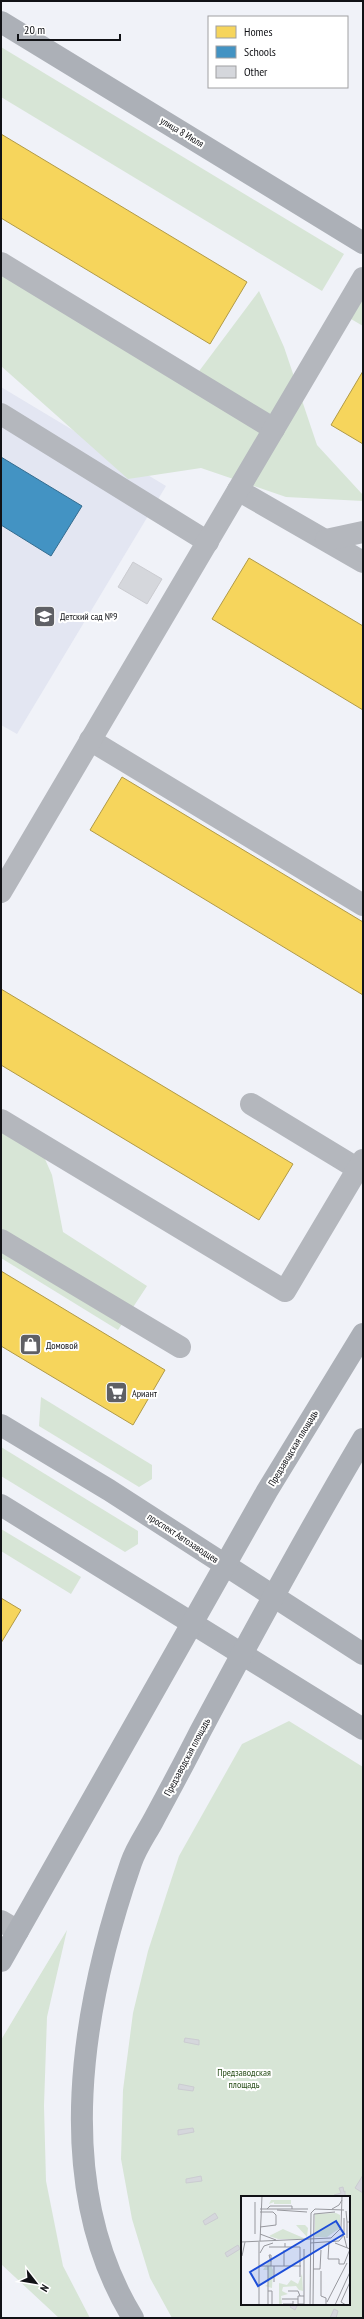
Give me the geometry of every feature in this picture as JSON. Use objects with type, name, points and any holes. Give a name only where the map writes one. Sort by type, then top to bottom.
[{"type":"main road","name":"улица 8 Июля","points":[[1,22],[363,243]]},
{"type":"main road","name":"Предзаводская площадь","points":[[1,1961],[9,1926],[192,1623],[267,1491],[363,1334]]},
{"type":"main road","name":"проспект Автозаводцев","points":[[1,1425],[109,1490],[363,1654]]},
{"type":"main road","name":"Предзаводская площадь","points":[[133,2318],[124,2304],[102,2251],[86,2186],[82,2108],[90,2026],[103,1956],[132,1860],[315,1520],[363,1439]]},
{"type":"main road","points":[[1,1505],[363,1729]]},
{"type":"lane","points":[[1,263],[274,428]]},
{"type":"lane","points":[[1,892],[363,278]]},
{"type":"lane","points":[[1,414],[208,542]]},
{"type":"lane","points":[[238,490],[363,562]]},
{"type":"lane","points":[[326,540],[363,532]]},
{"type":"lane","points":[[90,740],[363,905]]},
{"type":"lane","points":[[1,1120],[285,1291],[361,1164],[251,1104]]},
{"type":"lane","points":[[1,1240],[180,1347]]},
{"type":"shaded area","name":"Детский сад №9","points":[[1,387],[166,486],[17,734],[1,725]]},
{"type":"green space","points":[[1,47],[344,254],[322,291],[1,97]]},
{"type":"green space","points":[[1,257],[191,382],[259,291],[284,347],[317,445],[363,495],[363,501],[286,497],[201,468],[128,479],[1,366]]},
{"type":"green space","points":[[363,298],[363,326],[351,319]]},
{"type":"green space","points":[[1,1112],[33,1132],[52,1175],[63,1232],[147,1286],[118,1330],[1,1258]]},
{"type":"green space","points":[[41,1397],[152,1465],[152,1479],[139,1487],[39,1426]]},
{"type":"green space","points":[[1,1447],[138,1531],[138,1544],[125,1552],[1,1476]]},
{"type":"green space","points":[[1,1529],[81,1577],[71,1594],[1,1551]]},
{"type":"green space","name":"Предзаводская площадь","points":[[289,1721],[363,1767],[363,2318],[172,2318],[150,2278],[132,2219],[121,2159],[123,2090],[133,2013],[148,1951],[179,1856],[242,1744]]},
{"type":"green space","points":[[67,1930],[47,2017],[44,2106],[46,2181],[63,2266],[90,2318],[59,2318],[1,2264],[1,2040]]},
{"type":"building: Homes","points":[[1,134],[247,282],[210,344],[1,218]]},
{"type":"building: Homes","points":[[363,371],[363,444],[331,425]]},
{"type":"building: Homes","points":[[249,558],[363,626],[363,710],[212,619]]},
{"type":"building: Homes","points":[[122,777],[363,922],[363,995],[90,830]]},
{"type":"building: Homes","points":[[1,989],[293,1164],[259,1220],[1,1065]]},
{"type":"building: Homes","points":[[1,1271],[165,1370],[133,1425],[1,1346]]},
{"type":"building: Homes","points":[[1,1598],[21,1610],[1,1643]]},
{"type":"building: Schools","points":[[1,457],[82,506],[51,556],[1,525]]},
{"type":"building: Other","points":[[133,562],[162,579],[147,604],[118,587]]},
{"type":"building: Other","points":[[185,2038],[199,2040],[199,2045],[184,2042]]},
{"type":"building: Other","points":[[179,2084],[194,2087],[193,2091],[178,2089]]},
{"type":"building: Other","points":[[193,2128],[194,2132],[178,2135],[178,2130]]},
{"type":"building: Other","points":[[363,2175],[363,2193],[355,2188]]},
{"type":"building: Other","points":[[201,2176],[202,2181],[186,2183],[186,2179]]},
{"type":"building: Other","points":[[343,2187],[345,2196],[334,2196],[341,2193],[339,2188]]},
{"type":"building: Other","points":[[215,2213],[218,2218],[205,2225],[203,2221]]},
{"type":"building: Other","points":[[238,2245],[240,2249],[227,2257],[225,2253]]},
{"type":"building: Other","points":[[291,2305],[298,2305],[295,2310],[290,2307]]},
{"type":"building: Other","points":[[334,2309],[338,2311],[336,2318],[330,2318]]},
{"type":"place","name":"Детский сад №9","points":[[44,616]]},
{"type":"place","name":"Домовой","points":[[31,1345]]},
{"type":"place","name":"Ариант","points":[[116,1393]]}]
